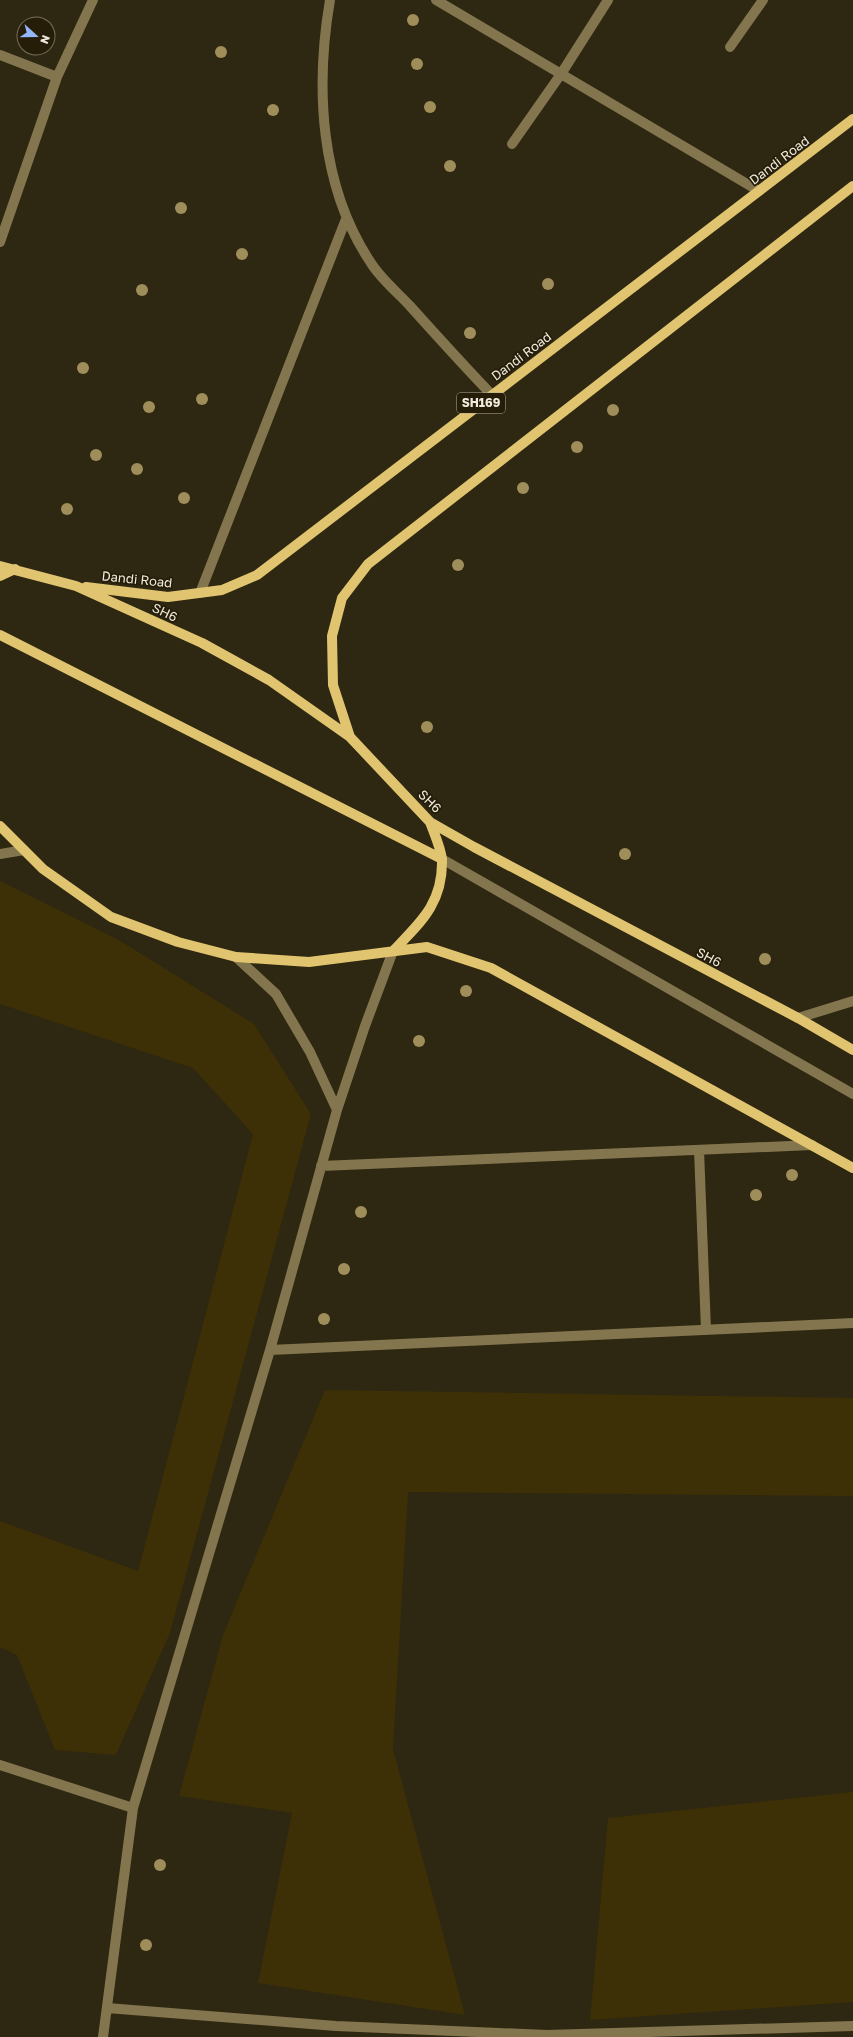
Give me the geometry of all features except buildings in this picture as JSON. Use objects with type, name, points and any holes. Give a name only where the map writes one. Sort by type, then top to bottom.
[{"type":"main road","name":"Dandi Road","points":[[76,586],[168,597],[222,590],[257,575],[853,119]]},
{"type":"main road","points":[[350,737],[333,684],[332,636],[342,598],[368,564],[853,186]]},
{"type":"main road","name":"SH6","points":[[0,566],[76,586],[202,643],[269,680],[350,737],[430,822],[474,847],[798,1018],[853,1050]]},
{"type":"main road","points":[[0,576],[15,569]]},
{"type":"main road","points":[[0,635],[442,859]]},
{"type":"main road","points":[[393,951],[423,920],[438,893],[442,859],[430,822]]},
{"type":"main road","points":[[0,826],[43,869],[111,916],[178,942],[236,957],[309,962],[427,947],[491,968],[853,1168]]},
{"type":"street","points":[[0,242],[57,78],[93,0]]},
{"type":"street","points":[[330,0],[324,34],[322,100],[330,166],[346,218],[371,264],[492,395]]},
{"type":"street","points":[[436,0],[759,191]]},
{"type":"street","points":[[512,144],[561,74],[608,0]]},
{"type":"street","points":[[730,47],[763,0]]},
{"type":"street","points":[[0,55],[57,78]]},
{"type":"street","points":[[200,593],[346,218]]},
{"type":"street","points":[[0,854],[24,850]]},
{"type":"street","points":[[442,859],[853,1094]]},
{"type":"street","points":[[103,2037],[134,1808],[270,1350],[337,1110],[365,1026],[393,951]]},
{"type":"street","points":[[236,957],[276,994],[310,1052],[337,1110]]},
{"type":"street","points":[[798,1018],[853,1001]]},
{"type":"street","points":[[321,1166],[812,1145]]},
{"type":"street","points":[[699,1150],[706,1330]]},
{"type":"street","points":[[270,1350],[853,1323]]},
{"type":"street","points":[[0,1765],[134,1808]]},
{"type":"street","points":[[107,2008],[336,2026],[548,2035],[725,2034],[853,2026]]},
{"type":"shaded area","points":[[0,881],[117,939],[254,1024],[311,1114],[170,1633],[116,1755],[55,1750],[17,1655],[0,1647],[0,1521],[138,1571],[253,1134],[193,1068],[0,1004]]},
{"type":"shaded area","points":[[325,1390],[853,1398],[853,1496],[408,1492],[393,1749],[465,2015],[258,1983],[292,1813],[179,1796],[223,1635]]},
{"type":"shaded area","points":[[853,1792],[853,2002],[590,2020],[608,1818]]}]
